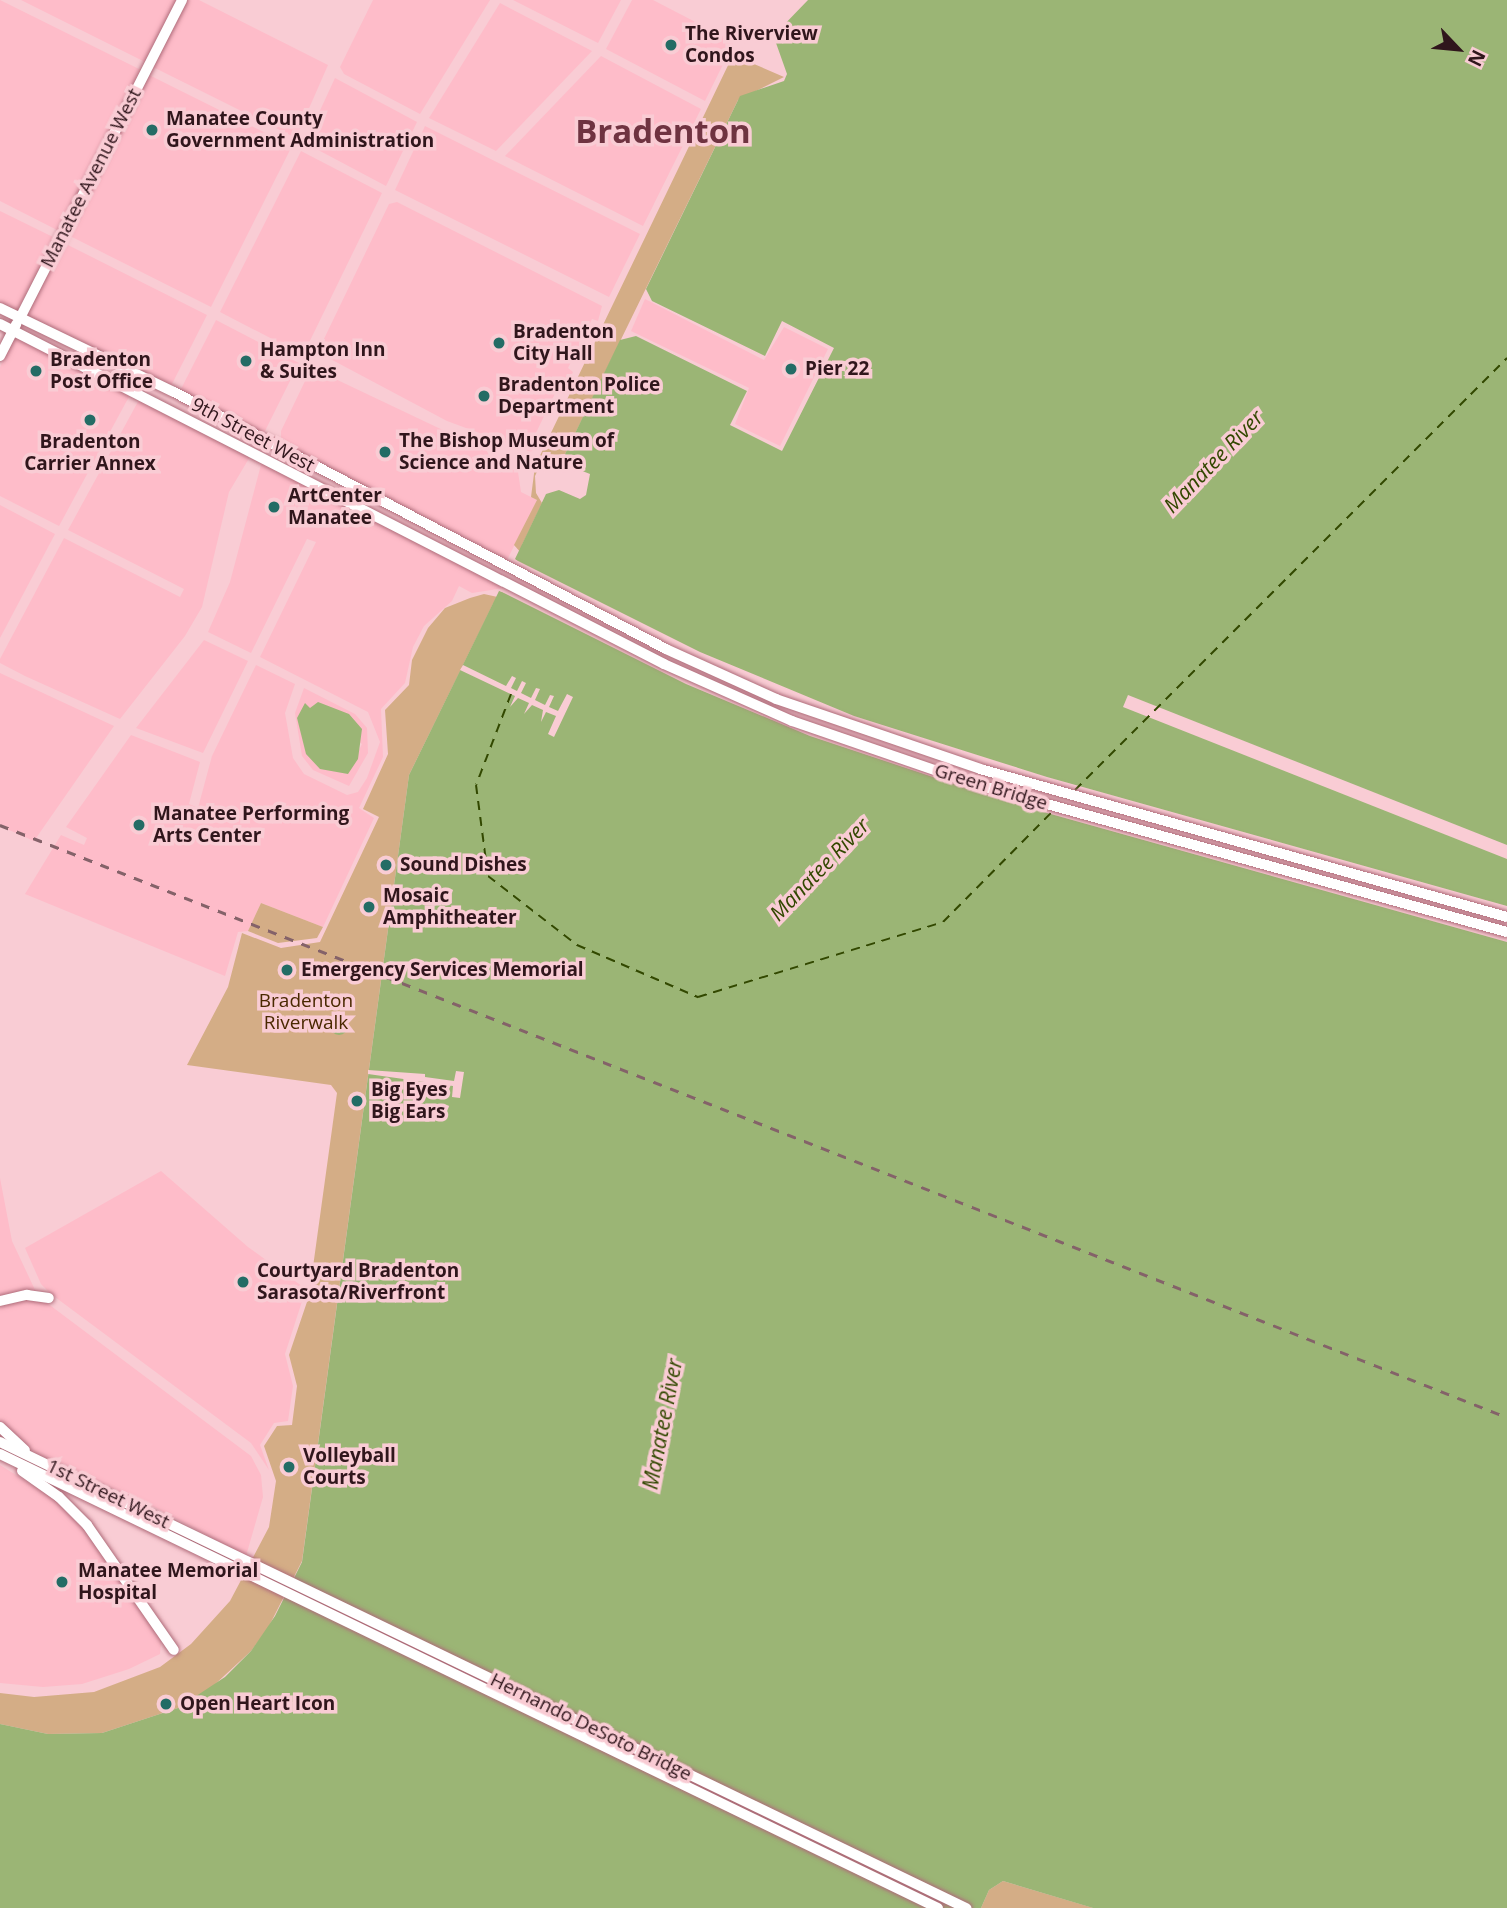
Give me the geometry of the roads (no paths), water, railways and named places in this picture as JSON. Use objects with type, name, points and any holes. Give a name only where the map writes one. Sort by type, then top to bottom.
[{"type":"main road","name":"Manatee Avenue West","points":[[0,356],[182,0]]},
{"type":"main road","name":"9th Street West","points":[[0,308],[174,392],[504,567]]},
{"type":"main road","name":"9th Street West","points":[[0,324],[122,383],[497,580]]},
{"type":"main road","points":[[83,365],[90,353]]},
{"type":"main road","points":[[122,383],[132,382],[163,396],[174,392]]},
{"type":"main road","points":[[339,498],[346,485]]},
{"type":"main road","name":"Green Bridge","points":[[504,567],[706,668],[906,746],[1507,917]]},
{"type":"main road","name":"Green Bridge","points":[[497,580],[664,664],[792,722],[975,784],[1507,933]]},
{"type":"main road","points":[[0,1301],[27,1295],[49,1298]]},
{"type":"main road","points":[[0,1427],[35,1458]]},
{"type":"main road","name":"1st Street West","points":[[0,1442],[213,1551]]},
{"type":"main road","points":[[0,1455],[213,1551]]},
{"type":"main road","points":[[0,1455],[78,1515],[173,1650]]},
{"type":"main road","name":"Hernando DeSoto Bridge","points":[[213,1551],[938,1908]]},
{"type":"main road","name":"Hernando DeSoto Bridge","points":[[213,1551],[966,1908]]},
{"type":"water","name":"Manatee River","points":[[808,0],[1507,0],[1507,1908],[1093,1908],[1003,1881],[989,1890],[981,1908],[0,1908],[0,1724],[48,1734],[102,1733],[178,1708],[225,1677],[251,1651],[275,1616],[302,1562],[409,775],[499,591],[510,594],[523,566],[515,559],[546,494],[559,490],[580,499],[586,495],[590,474],[567,465],[565,454],[620,340],[636,336],[747,391],[730,425],[782,451],[834,348],[782,321],[765,356],[652,301],[646,289],[740,96],[784,81],[787,74],[776,43],[779,30]]},
{"type":"water","points":[[318,702],[349,714],[362,729],[358,759],[348,774],[320,769],[306,754],[297,718],[305,703],[310,708]]},
{"type":"water","points":[[339,1017],[345,1020],[348,1026],[345,1032],[339,1035],[333,1032],[330,1026],[333,1020]]},
{"type":"railway","points":[[0,825],[1507,1417]]},
{"type":"place","name":"The Riverview Condos","points":[[671,45]]},
{"type":"place","name":"Manatee County Government Administration","points":[[152,130]]},
{"type":"place","name":"Bradenton City Hall","points":[[499,343]]},
{"type":"place","name":"Hampton Inn & Suites","points":[[246,361]]},
{"type":"place","name":"Pier 22","points":[[791,369]]},
{"type":"place","name":"Bradenton Post Office","points":[[36,371]]},
{"type":"place","name":"Bradenton Police Department","points":[[484,396]]},
{"type":"place","name":"Bradenton Carrier Annex","points":[[90,420]]},
{"type":"place","name":"The Bishop Museum of Science and Nature","points":[[385,452]]},
{"type":"place","name":"ArtCenter Manatee","points":[[274,507]]},
{"type":"place","name":"Manatee Performing Arts Center","points":[[139,825]]},
{"type":"place","name":"Sound Dishes","points":[[386,865]]},
{"type":"place","name":"Mosaic Amphitheater","points":[[369,907]]},
{"type":"place","name":"Emergency Services Memorial","points":[[287,970]]},
{"type":"place","name":"Big Eyes Big Ears","points":[[357,1101]]},
{"type":"place","name":"Courtyard Bradenton Sarasota/Riverfront","points":[[243,1282]]},
{"type":"place","name":"Volleyball Courts","points":[[289,1467]]},
{"type":"place","name":"Manatee Memorial Hospital","points":[[62,1582]]},
{"type":"place","name":"Open Heart Icon","points":[[166,1704]]},
{"type":"district","name":"Bradenton","points":[[663,131]]},
{"type":"park label","name":"Bradenton Riverwalk","points":[[306,1012]]}]
